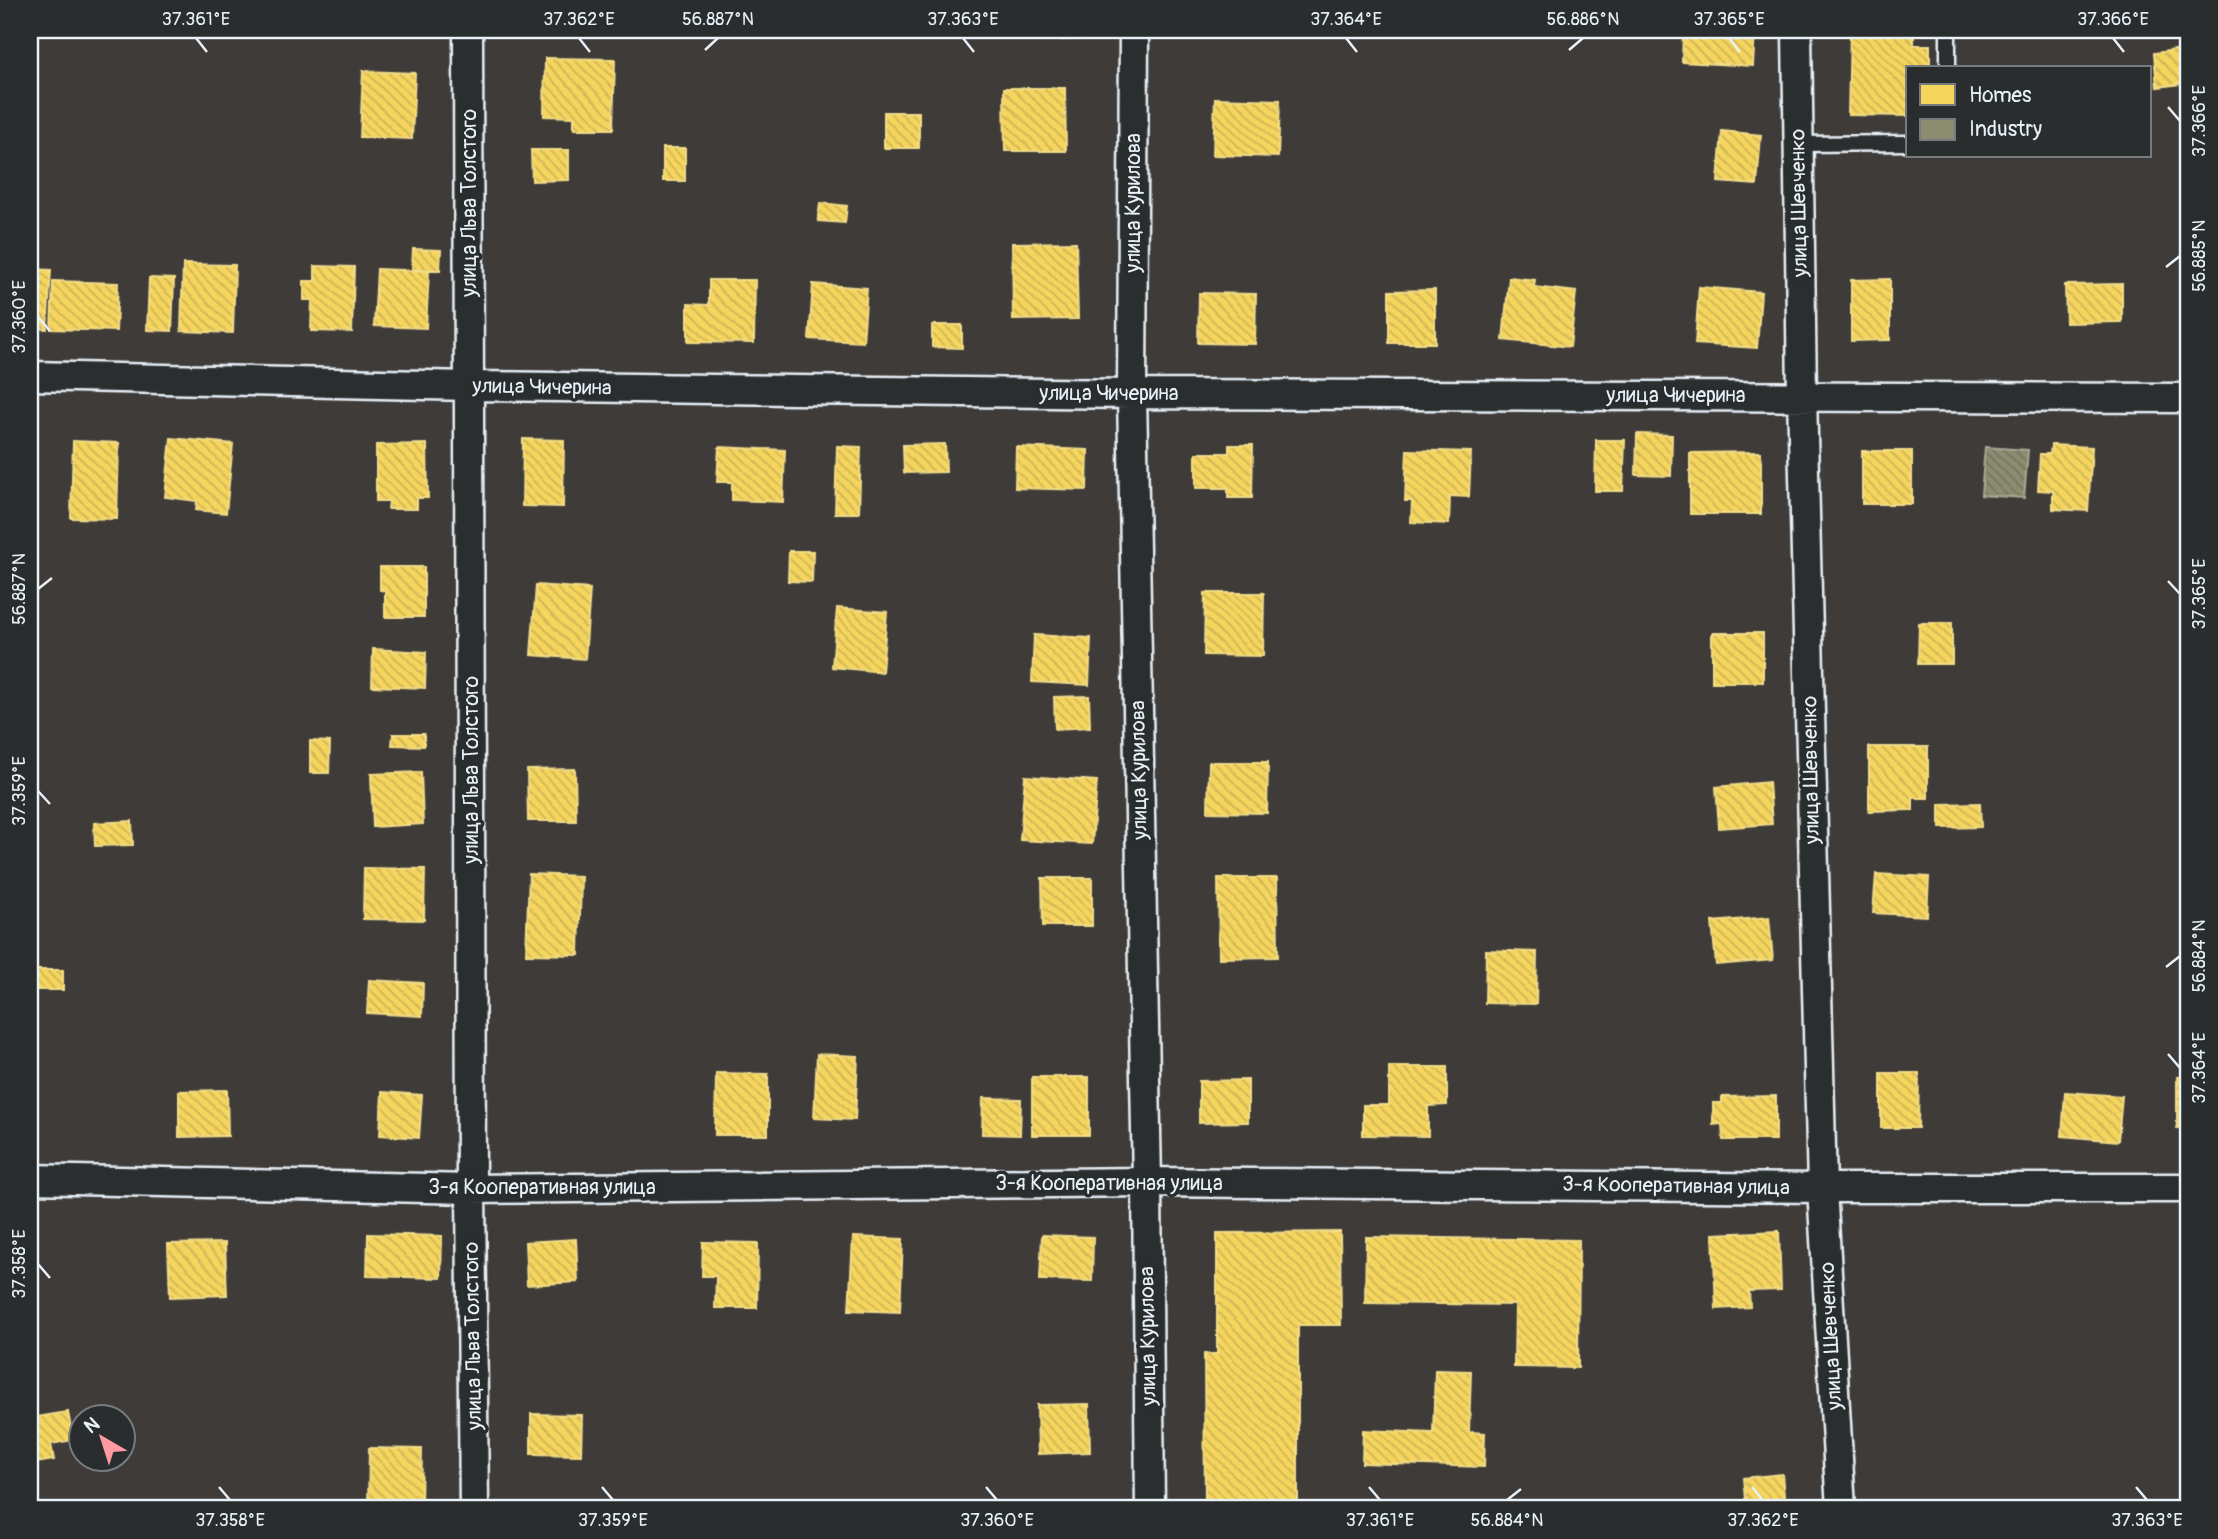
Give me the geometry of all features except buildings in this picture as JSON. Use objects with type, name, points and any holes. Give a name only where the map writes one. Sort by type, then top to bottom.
[{"type":"street","name":"улица Льва Толстого","points":[[468,30],[474,1509]]},
{"type":"street","name":"улица Курилова","points":[[1134,30],[1132,394],[1147,1182],[1150,1509]]},
{"type":"street","name":"улица Шевченко","points":[[1797,30],[1802,395],[1822,1188],[1841,1509]]},
{"type":"street","name":"улица Чичерина","points":[[30,376],[470,386],[1132,394],[2188,398]]},
{"type":"street","name":"3-я Кооперативная улица","points":[[30,1179],[471,1189],[1147,1182],[1822,1188],[2188,1188]]},
{"type":"lane","points":[[1948,30],[1948,66]]},
{"type":"lane","points":[[1799,144],[1906,143]]}]
